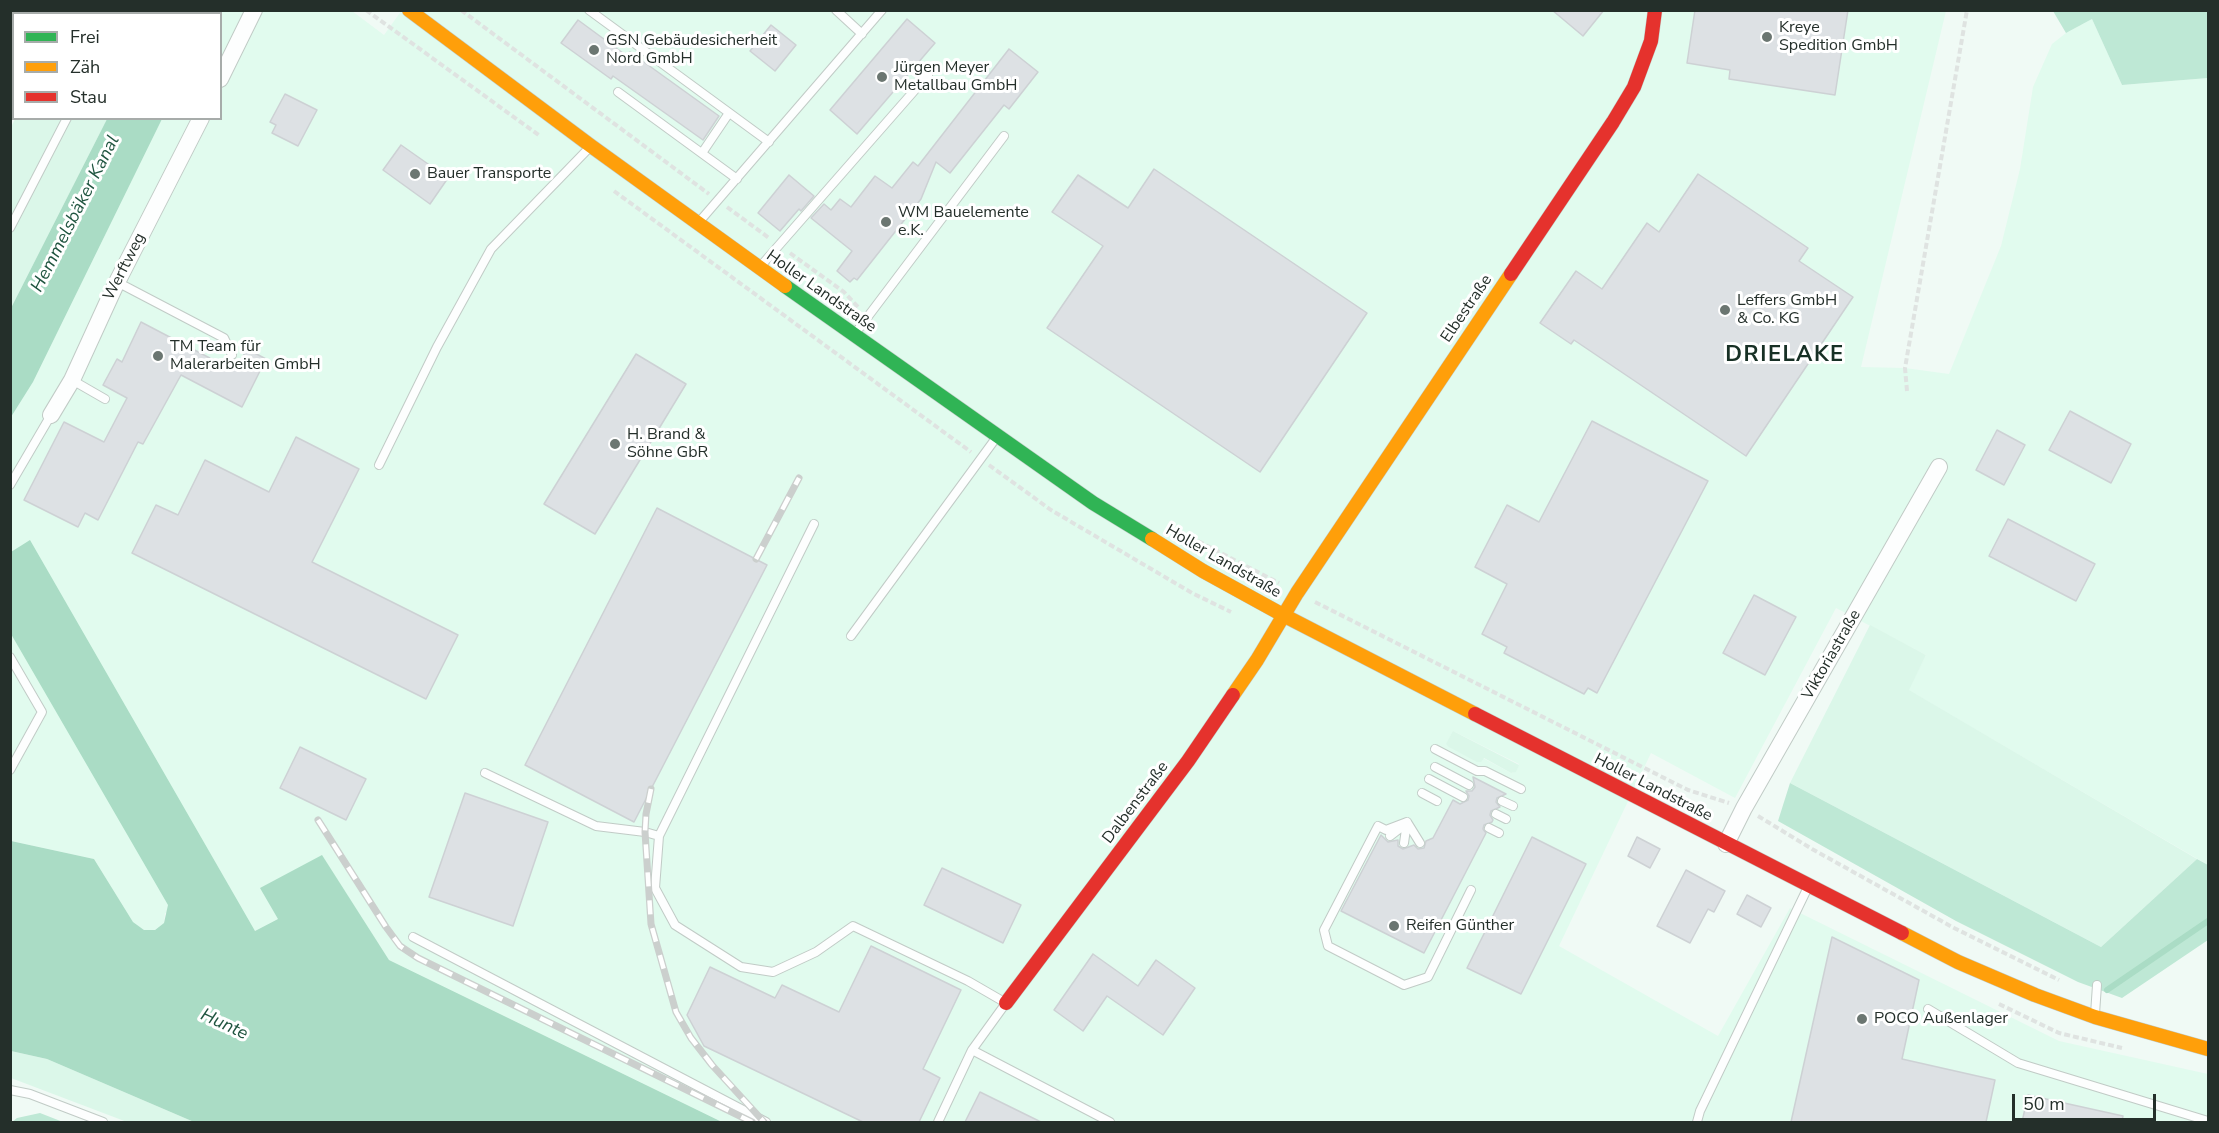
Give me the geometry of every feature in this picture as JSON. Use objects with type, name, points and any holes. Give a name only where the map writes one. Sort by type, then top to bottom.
[{"type":"main road","name":"Elbestraße","points":[[1283,615],[1613,122],[1637,78],[1650,41],[1655,10]]},
{"type":"main road","name":"Holler Landstraße","points":[[416,12],[697,224],[997,436],[1126,524],[1203,571],[1283,615],[1958,962],[2035,995],[2095,1017],[2208,1049]]},
{"type":"main road","name":"Dalbenstraße","points":[[1006,1004],[1188,761],[1257,660],[1283,615]]},
{"type":"street","points":[[222,75],[254,10]]},
{"type":"street","name":"Werftweg","points":[[51,415],[72,380],[117,282],[200,120]]},
{"type":"street","name":"Viktoriastraße","points":[[1726,844],[1744,807],[1939,467]]},
{"type":"lane","points":[[589,10],[769,142]]},
{"type":"lane","points":[[836,10],[862,34]]},
{"type":"lane","points":[[697,224],[882,10]]},
{"type":"lane","points":[[759,268],[928,75]]},
{"type":"lane","points":[[618,92],[737,179]]},
{"type":"lane","points":[[702,153],[729,113]]},
{"type":"lane","points":[[10,228],[66,120]]},
{"type":"lane","points":[[854,335],[1004,136]]},
{"type":"lane","points":[[379,465],[437,346],[491,249],[591,146]]},
{"type":"lane","points":[[117,282],[224,338],[232,354]]},
{"type":"lane","points":[[72,380],[105,399]]},
{"type":"lane","points":[[10,485],[51,415]]},
{"type":"lane","points":[[851,636],[997,436]]},
{"type":"lane","points":[[814,524],[659,836],[655,888],[675,925],[741,967],[773,972],[816,952],[853,926],[968,981],[1006,1004],[972,1050],[938,1122]]},
{"type":"lane","points":[[10,657],[42,712],[10,770]]},
{"type":"lane","points":[[1435,749],[1477,771],[1485,771],[1521,789]]},
{"type":"lane","points":[[1435,767],[1469,785]]},
{"type":"lane","points":[[485,773],[596,826],[659,836]]},
{"type":"lane","points":[[1429,779],[1463,797]]},
{"type":"lane","points":[[1422,794],[1437,801]]},
{"type":"lane","points":[[1502,801],[1513,806]]},
{"type":"lane","points":[[1496,814],[1506,819]]},
{"type":"lane","points":[[1390,836],[1407,822]]},
{"type":"lane","points":[[1407,822],[1420,843]]},
{"type":"lane","points":[[1404,843],[1407,822]]},
{"type":"lane","points":[[1407,822],[1386,830],[1378,826],[1324,930],[1328,946],[1404,985],[1428,977],[1471,890]]},
{"type":"lane","points":[[1489,828],[1499,833]]},
{"type":"lane","points":[[1697,1122],[1700,1111],[1809,886]]},
{"type":"lane","points":[[413,937],[766,1122]]},
{"type":"lane","points":[[2095,1017],[2097,985]]},
{"type":"lane","points":[[1928,1009],[2018,1063],[2208,1121]]},
{"type":"lane","points":[[972,1050],[1110,1122]]},
{"type":"lane","points":[[12,1092],[30,1094],[103,1122]]},
{"type":"path","points":[[461,10],[844,292],[867,317]]},
{"type":"path","points":[[1907,391],[1905,368],[1967,10]]},
{"type":"path","points":[[1188,536],[1688,790],[1744,807],[1812,849],[1954,928],[2066,983]]},
{"type":"shaded area","points":[[70,10],[162,11],[161,12],[70,12]]},
{"type":"shaded area","points":[[402,10],[1946,11],[1861,367],[1905,368],[1949,374],[2001,246],[2020,169],[2033,87],[2052,44],[2066,33],[2092,19],[2122,85],[2208,78],[2208,865],[1908,690],[1926,655],[1836,608],[1735,798],[1651,753],[1559,946],[1718,1036],[1790,908],[2059,1041],[2208,1074],[2208,1122],[722,1122],[389,960],[322,856],[278,919],[255,931],[165,913],[164,923],[155,930],[144,930],[133,922],[94,859],[11,841],[11,417],[33,382],[162,120],[222,120],[222,12],[215,11],[352,11],[384,35]],"holes":[[[1453,731],[1519,764],[1513,773],[1483,758]]]},
{"type":"shaded area","points":[[2053,11],[2208,11],[2208,78],[2122,85],[2092,19],[2066,33]]},
{"type":"shaded area","points":[[14,120],[106,120],[11,308],[11,127]]},
{"type":"shaded area","points":[[1870,625],[1926,655],[1909,690],[2197,859],[2101,947],[1790,783]]},
{"type":"shaded area","points":[[1453,731],[1519,765],[1516,772],[1511,773],[1484,758],[1481,762],[1477,762],[1449,747],[1446,744]]},
{"type":"shaded area","points":[[1790,783],[2101,947],[2197,859],[2208,865],[2208,940],[2122,998],[2078,982],[1956,921],[1778,821]]},
{"type":"shaded area","points":[[11,1051],[47,1059],[194,1122],[127,1122],[11,1078]]},
{"type":"shaded area","points":[[40,1113],[63,1122],[12,1122],[17,1118]]},
{"type":"water","points":[[162,10],[215,11],[214,12],[161,12]]},
{"type":"water","name":"Hemmelsbäker Kanal","points":[[106,120],[162,120],[33,382],[11,417],[11,308]]},
{"type":"water","name":"Hunte","points":[[30,540],[255,931],[278,919],[260,888],[322,855],[389,960],[722,1122],[194,1122],[47,1059],[11,1051],[11,841],[94,859],[133,922],[144,930],[155,930],[164,923],[168,905],[11,634],[11,552]]},
{"type":"building","points":[[1552,10],[1604,10],[1583,36]]},
{"type":"building","name":"Kreye Spedition GmbH","points":[[1695,10],[1848,10],[1835,95],[1729,79],[1730,70],[1687,63]]},
{"type":"building","name":"Jürgen Meyer Metallbau GmbH","points":[[907,19],[935,43],[857,134],[830,110]]},
{"type":"building","points":[[578,20],[627,56],[630,52],[719,116],[703,140],[613,76],[611,79],[561,43]]},
{"type":"building","points":[[771,25],[796,45],[775,71],[750,51]]},
{"type":"building","points":[[1009,49],[1038,72],[1009,109],[1004,105],[950,173],[936,162],[921,199],[857,280],[854,278],[850,282],[837,271],[852,251],[811,218],[824,204],[831,210],[840,199],[851,207],[875,176],[892,188],[913,162],[918,166]]},
{"type":"building","points":[[285,94],[317,110],[298,146],[272,133],[276,125],[270,122]]},
{"type":"building","name":"Bauer Transporte","points":[[401,145],[448,178],[430,204],[383,170]]},
{"type":"building","points":[[1154,169],[1367,313],[1260,472],[1047,328],[1103,246],[1052,212],[1078,175],[1128,208]]},
{"type":"building","name":"Leffers GmbH & Co. KG","points":[[1698,174],[1808,248],[1799,261],[1853,297],[1746,456],[1574,340],[1571,344],[1540,323],[1576,271],[1602,289],[1647,223],[1659,232]]},
{"type":"building","points":[[789,175],[814,196],[780,231],[758,213]]},
{"type":"building","points":[[141,322],[225,366],[227,361],[237,367],[247,349],[266,359],[242,407],[181,375],[143,444],[138,442],[98,520],[85,513],[78,527],[24,500],[64,422],[104,442],[127,398],[103,385],[117,359],[122,362]]},
{"type":"building","name":"H. Brand & Söhne GbR","points":[[636,354],[686,384],[595,534],[544,504]]},
{"type":"building","points":[[2070,411],[2131,444],[2111,483],[2049,450]]},
{"type":"building","points":[[1592,421],[1708,481],[1597,693],[1588,688],[1584,694],[1504,653],[1507,647],[1482,634],[1507,584],[1475,567],[1507,505],[1539,522]]},
{"type":"building","points":[[1997,430],[2025,445],[2004,485],[1976,470]]},
{"type":"building","points":[[296,437],[359,469],[312,562],[458,635],[426,699],[132,553],[156,505],[178,515],[205,460],[269,492]]},
{"type":"building","points":[[657,508],[767,565],[634,822],[525,765]]},
{"type":"building","points":[[2008,519],[2095,564],[2076,601],[1989,556]]},
{"type":"building","points":[[1754,595],[1796,617],[1765,675],[1723,653]]},
{"type":"building","points":[[300,747],[366,779],[346,820],[280,788]]},
{"type":"building","points":[[1473,777],[1506,794],[1497,798],[1496,802],[1500,807],[1491,811],[1490,815],[1493,820],[1484,825],[1483,829],[1486,833],[1424,953],[1341,911],[1381,835],[1388,842],[1398,840],[1398,846],[1403,849],[1414,845],[1418,849],[1424,848],[1426,841],[1433,838],[1453,800],[1460,804],[1468,800],[1469,796],[1466,791],[1472,791],[1475,787]]},
{"type":"building","points":[[465,793],[548,822],[513,926],[429,897]]},
{"type":"building","points":[[1532,837],[1586,864],[1521,994],[1467,968]]},
{"type":"building","points":[[1637,837],[1660,849],[1650,868],[1628,856]]},
{"type":"building","points":[[942,868],[1021,905],[1003,943],[924,905]]},
{"type":"building","points":[[1686,870],[1725,891],[1714,912],[1708,909],[1690,943],[1657,926]]},
{"type":"building","points":[[1747,895],[1771,908],[1761,927],[1737,914]]},
{"type":"building","name":"POCO Außenlager","points":[[1832,937],[1919,980],[1902,1059],[1995,1080],[1986,1122],[1791,1122]]},
{"type":"building","points":[[871,946],[961,990],[923,1069],[940,1078],[919,1122],[863,1122],[704,1046],[687,1015],[710,967],[775,998],[782,985],[839,1012]]},
{"type":"building","points":[[1093,954],[1138,986],[1156,960],[1195,988],[1163,1035],[1107,996],[1083,1031],[1054,1010]]},
{"type":"building","points":[[980,1092],[1041,1122],[965,1122]]},
{"type":"building","points":[[2028,1095],[2123,1116],[2122,1122],[2022,1122]]},
{"type":"waterway","points":[[2107,990],[2208,921]]},
{"type":"railway","points":[[756,559],[799,478]]},
{"type":"railway","points":[[651,789],[645,832],[651,924],[676,1012],[691,1038],[712,1065],[764,1122]]},
{"type":"railway","points":[[318,820],[400,946],[418,958],[752,1122]]},
{"type":"traffic: fast","points":[[785,286],[1093,503],[1152,539]]},
{"type":"traffic: slow","points":[[409,10],[591,146],[785,286]]},
{"type":"traffic: slow","points":[[1233,695],[1297,593],[1511,274]]},
{"type":"traffic: slow","points":[[1152,539],[1203,571],[1283,615],[1475,714]]},
{"type":"traffic: slow","points":[[1902,933],[1958,962],[2035,995],[2095,1017],[2208,1049]]},
{"type":"traffic: jam","points":[[1511,274],[1634,87],[1651,41],[1655,10]]},
{"type":"traffic: jam","points":[[1006,1003],[1188,761],[1233,695]]},
{"type":"traffic: jam","points":[[1475,714],[1902,933]]},
{"type":"place","name":"Kreye Spedition GmbH","points":[[1767,37]]},
{"type":"place","name":"GSN Gebäudesicherheit Nord GmbH","points":[[594,50]]},
{"type":"place","name":"Jürgen Meyer Metallbau GmbH","points":[[882,77]]},
{"type":"place","name":"Bauer Transporte","points":[[415,174]]},
{"type":"place","name":"WM Bauelemente e.K.","points":[[886,222]]},
{"type":"place","name":"Leffers GmbH & Co. KG","points":[[1725,310]]},
{"type":"place","name":"TM Team für Malerarbeiten GmbH","points":[[158,356]]},
{"type":"place","name":"H. Brand & Söhne GbR","points":[[615,444]]},
{"type":"place","name":"Reifen Günther","points":[[1394,926]]},
{"type":"place","name":"POCO Außenlager","points":[[1862,1019]]},
{"type":"district","name":"DRIELAKE","points":[[1785,356]]}]
